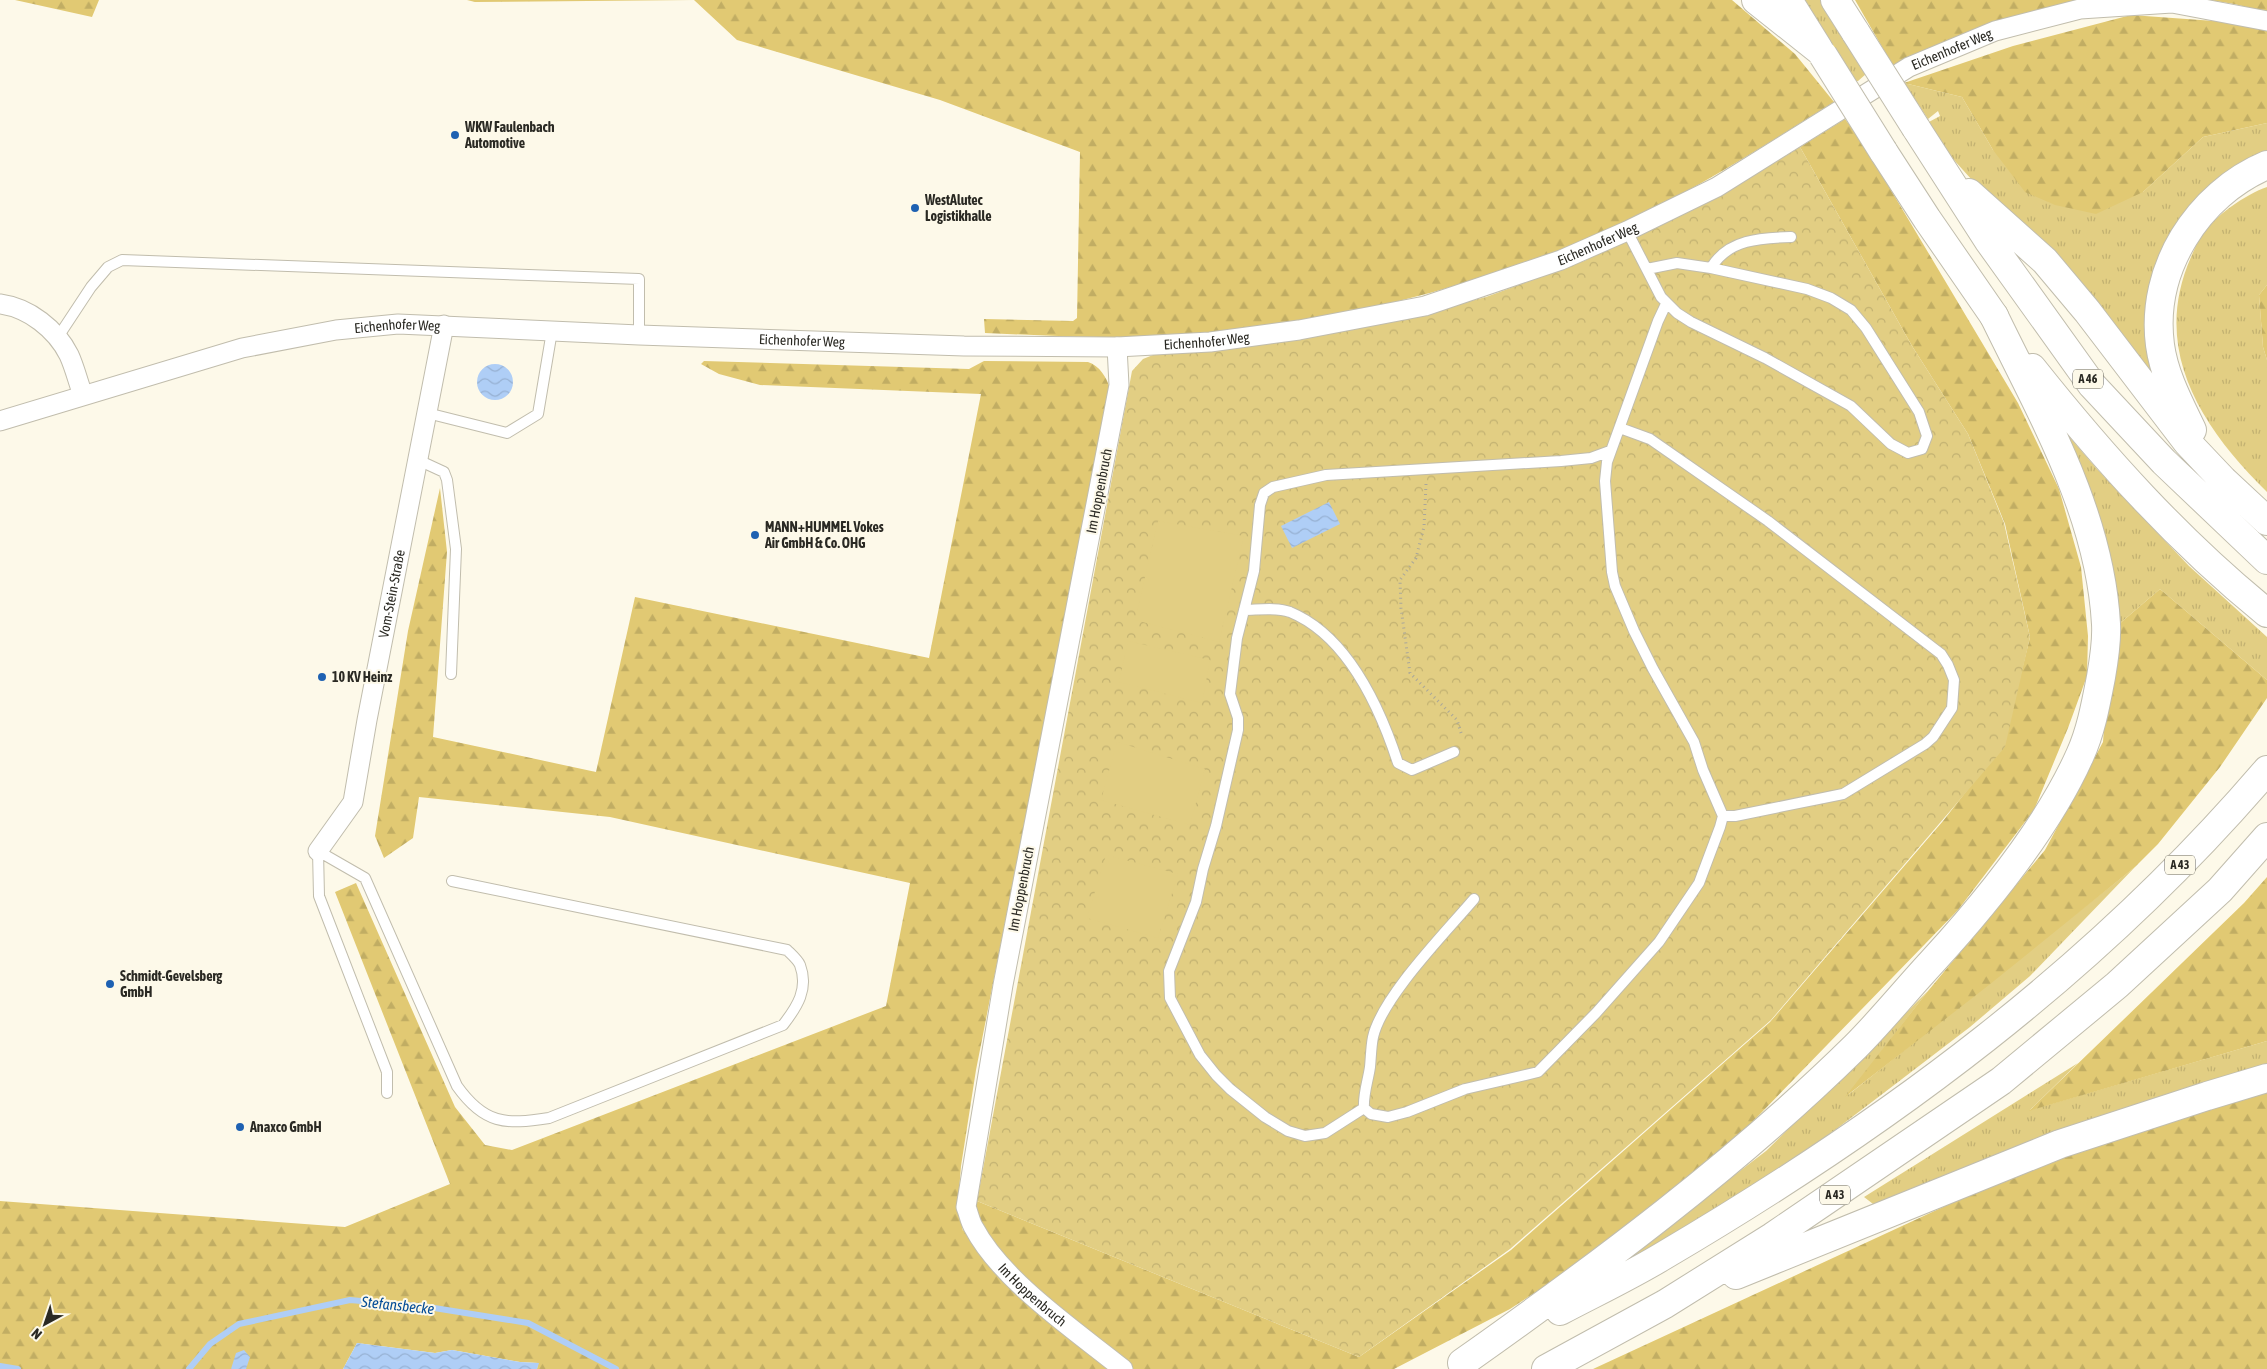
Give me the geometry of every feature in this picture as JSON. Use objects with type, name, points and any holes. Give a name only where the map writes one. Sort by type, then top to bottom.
[{"type":"main road","points":[[1756,0],[1821,53]]},
{"type":"main road","points":[[1788,0],[1821,53]]},
{"type":"main road","name":"A 46","points":[[1836,0],[1988,240],[2092,385],[2164,462],[2267,560]]},
{"type":"main road","name":"A 46","points":[[1821,53],[1927,219],[1994,316],[2053,394],[2112,465],[2200,554],[2267,612]]},
{"type":"main road","points":[[2223,480],[2193,433],[2167,374],[2160,345],[2159,321],[2162,289],[2181,241],[2197,218],[2232,183],[2267,165]]},
{"type":"main road","points":[[1943,170],[2044,261],[2088,311],[2174,426],[2223,480],[2267,521]]},
{"type":"main road","points":[[1455,1366],[1586,1274],[1755,1139],[1856,1046],[1976,914],[2043,823],[2080,754],[2096,705],[2103,664],[2106,625],[2098,566],[2073,481],[1994,316]]},
{"type":"main road","name":"A 43","points":[[1455,1366],[1662,1257],[1801,1172],[1947,1069],[2028,1005],[2135,911],[2232,810],[2267,770]]},
{"type":"main road","name":"A 43","points":[[1546,1369],[1665,1304],[1772,1237],[2001,1081],[2117,985],[2220,890],[2267,837]]},
{"type":"main road","points":[[1665,1304],[2060,1144],[2267,1078]]},
{"type":"street","name":"Eichenhofer Weg","points":[[0,421],[242,348],[336,330],[398,324],[639,335],[964,346],[1117,347],[1210,342],[1299,330],[1424,306],[1561,260],[1627,231],[1717,187],[1909,68],[1995,31],[2080,9],[2172,3],[2267,21]]},
{"type":"street","points":[[0,304],[28,313],[58,337],[69,356],[83,395]]},
{"type":"street","name":"Vom-Stein-Straße","points":[[318,850],[353,802],[366,720],[444,325]]},
{"type":"street","name":"Im Hoppenbruch","points":[[1117,347],[1119,385],[1003,985],[966,1207],[974,1228],[996,1260],[1017,1283],[1122,1369]]},
{"type":"lane","points":[[1627,231],[1646,269],[1666,304],[1691,322],[1765,358],[1851,406],[1891,444],[1908,453],[1922,449],[1927,436],[1918,412],[1866,328],[1851,310],[1830,298],[1807,289],[1711,268],[1678,263],[1646,269]]},
{"type":"lane","points":[[1711,268],[1716,259],[1741,242],[1754,238],[1791,237]]},
{"type":"lane","points":[[58,337],[102,273],[110,264],[122,260],[639,279],[639,335]]},
{"type":"lane","points":[[1474,899],[1404,982],[1383,1011],[1373,1036],[1370,1067],[1363,1097],[1364,1108],[1371,1114],[1388,1116],[1407,1112],[1465,1090],[1538,1072],[1546,1061],[1596,1013],[1658,942],[1699,883],[1723,816],[1703,770],[1694,742],[1634,632],[1616,586],[1612,572],[1605,481],[1610,452],[1666,304]]},
{"type":"lane","points":[[427,413],[507,433],[538,414],[552,331]]},
{"type":"lane","points":[[1620,428],[1650,439],[1822,562],[1941,654],[1954,680],[1952,708],[1933,737],[1843,794],[1736,816],[1723,816]]},
{"type":"lane","points":[[1364,1108],[1326,1133],[1306,1136],[1288,1131],[1265,1117],[1230,1090],[1200,1055],[1170,998],[1168,986],[1169,971],[1196,902],[1238,730],[1238,718],[1230,694],[1237,638],[1254,571],[1258,519],[1264,493],[1282,484],[1326,475],[1591,458],[1610,452]]},
{"type":"lane","points":[[418,460],[444,472],[447,480],[456,549],[451,674]]},
{"type":"lane","points":[[1244,610],[1289,611],[1327,638],[1365,683],[1388,733],[1398,763],[1412,770],[1454,752]]},
{"type":"lane","points":[[318,850],[365,878],[457,1086],[468,1101],[484,1114],[501,1121],[520,1123],[548,1118],[783,1024],[798,1006],[803,985],[799,964],[787,950],[452,881]]},
{"type":"lane","points":[[318,850],[319,896],[387,1072],[387,1093]]},
{"type":"path","points":[[1428,469],[1424,528],[1416,558],[1400,580],[1401,608],[1410,673],[1457,720],[1462,736]]},
{"type":"green space","points":[[15,0],[99,0],[92,17]]},
{"type":"green space","points":[[467,0],[694,0],[475,2]]},
{"type":"green space","points":[[694,0],[1732,0],[1795,54],[1834,102],[1728,167],[1647,212],[1561,249],[1502,271],[1443,289],[1382,305],[1320,318],[1196,334],[1115,337],[985,333],[984,319],[1073,321],[1077,318],[1080,152],[940,100],[737,40]]},
{"type":"green space","points":[[1803,0],[1821,0],[1866,74],[1858,81],[1855,81]]},
{"type":"green space","points":[[1855,0],[2109,0],[1893,66]]},
{"type":"green space","points":[[2209,0],[2267,0],[2267,12],[2234,4]]},
{"type":"green space","points":[[2131,15],[2228,22],[2267,31],[2267,123],[2203,137],[2143,192],[2096,214],[2055,205],[2025,192],[1993,150],[1962,97],[1904,83],[2013,46]]},
{"type":"green space","points":[[1904,83],[1962,97],[1993,150],[2143,192],[2203,137],[2267,123],[2267,158],[2189,213],[2155,382],[1953,159],[1927,123],[1940,116],[1938,111],[1928,119]]},
{"type":"green space","points":[[1845,119],[1861,140],[2018,403],[2059,489],[2081,567],[2088,636],[2087,676],[2034,810],[1958,910],[1730,1145],[1612,1242],[1510,1309],[1394,1369],[537,1369],[538,1363],[520,1362],[452,1350],[435,1353],[357,1343],[343,1369],[0,1369],[0,1201],[345,1227],[450,1184],[335,892],[356,883],[455,1107],[485,1145],[512,1150],[886,1006],[910,883],[610,817],[419,797],[413,838],[384,858],[375,836],[408,631],[440,488],[447,552],[433,737],[596,772],[635,597],[929,658],[981,394],[760,385],[719,374],[701,364],[704,361],[969,369],[984,361],[1088,362],[1096,366],[1104,376],[1110,388],[976,1070],[961,1166],[958,1204],[963,1231],[977,1201],[1359,1357],[1511,1250],[1770,1022],[1943,821],[2004,743],[2030,637],[2005,524],[1968,434],[1912,346],[1800,147]]},
{"type":"green space","points":[[1800,147],[1912,346],[1968,434],[2004,523],[2030,637],[2005,747],[1771,1020],[1510,1249],[1359,1357],[977,1201],[1132,371],[1143,359],[1153,355],[1226,349],[1369,326],[1486,297],[1584,261],[1722,194]]},
{"type":"green space","points":[[2267,187],[2267,285],[2259,295],[2263,347],[2267,360],[2267,492],[2222,441],[2204,414],[2189,385],[2180,355],[2176,324],[2180,291],[2191,257],[2201,236],[2213,221],[2231,207]]},
{"type":"green space","points":[[2267,285],[2267,360],[2263,347],[2259,295]]},
{"type":"green space","points":[[2060,426],[2097,469],[2189,566],[2267,637],[2267,680],[2160,589],[2111,631]]},
{"type":"green space","points":[[1158,521],[1244,536],[1219,642],[1135,620]]},
{"type":"green space","points":[[2160,589],[2267,680],[2267,698],[2220,767],[2158,844],[2135,867],[1989,985],[1845,1097],[1928,991],[2045,850],[2103,742],[2111,631]]},
{"type":"green space","points":[[1128,641],[1210,660],[1202,703],[1119,682]]},
{"type":"green space","points":[[1117,742],[1205,769],[1190,825],[1101,800]]},
{"type":"green space","points":[[1106,855],[1178,874],[1158,938],[1087,918]]},
{"type":"green space","points":[[2135,867],[2030,976],[1970,1027],[1785,1168],[1700,1221],[1616,1266],[1766,1151],[1928,991],[1848,1095]]},
{"type":"green space","points":[[2267,877],[2267,1041],[2029,1111],[2244,903]]},
{"type":"green space","points":[[2267,1041],[2267,1067],[1877,1207],[1864,1197],[2078,1063],[2030,1110]]},
{"type":"green space","points":[[2267,1087],[2267,1369],[1593,1369],[1982,1189],[2142,1126]]},
{"type":"water","points":[[495,364],[502,365],[508,369],[512,375],[512,389],[508,395],[502,399],[495,400],[488,399],[482,395],[478,389],[477,382],[478,375],[482,369],[488,365]]},
{"type":"water","points":[[1329,502],[1340,524],[1292,548],[1281,526]]},
{"type":"water","points":[[357,1343],[435,1353],[452,1350],[520,1362],[539,1363],[537,1369],[343,1369]]},
{"type":"water","points":[[244,1350],[250,1357],[246,1369],[231,1369],[236,1353]]},
{"type":"waterway","name":"Stefansbecke","points":[[189,1369],[210,1344],[239,1324],[350,1300],[428,1307],[528,1323],[616,1369]]},
{"type":"waterway","name":"Stefansbecke","points":[[0,1366],[18,1369]]},
{"type":"place","name":"WKW Faulenbach Automotive","points":[[455,135]]},
{"type":"place","name":"WestAlutec Logistikhalle","points":[[915,208]]},
{"type":"place","name":"MANN+HUMMEL Vokes Air GmbH & Co. OHG","points":[[755,535]]},
{"type":"place","name":"10 KV Heinz","points":[[322,677]]},
{"type":"place","name":"Schmidt-Gevelsberg GmbH","points":[[110,984]]},
{"type":"place","name":"Anaxco GmbH","points":[[240,1127]]}]
